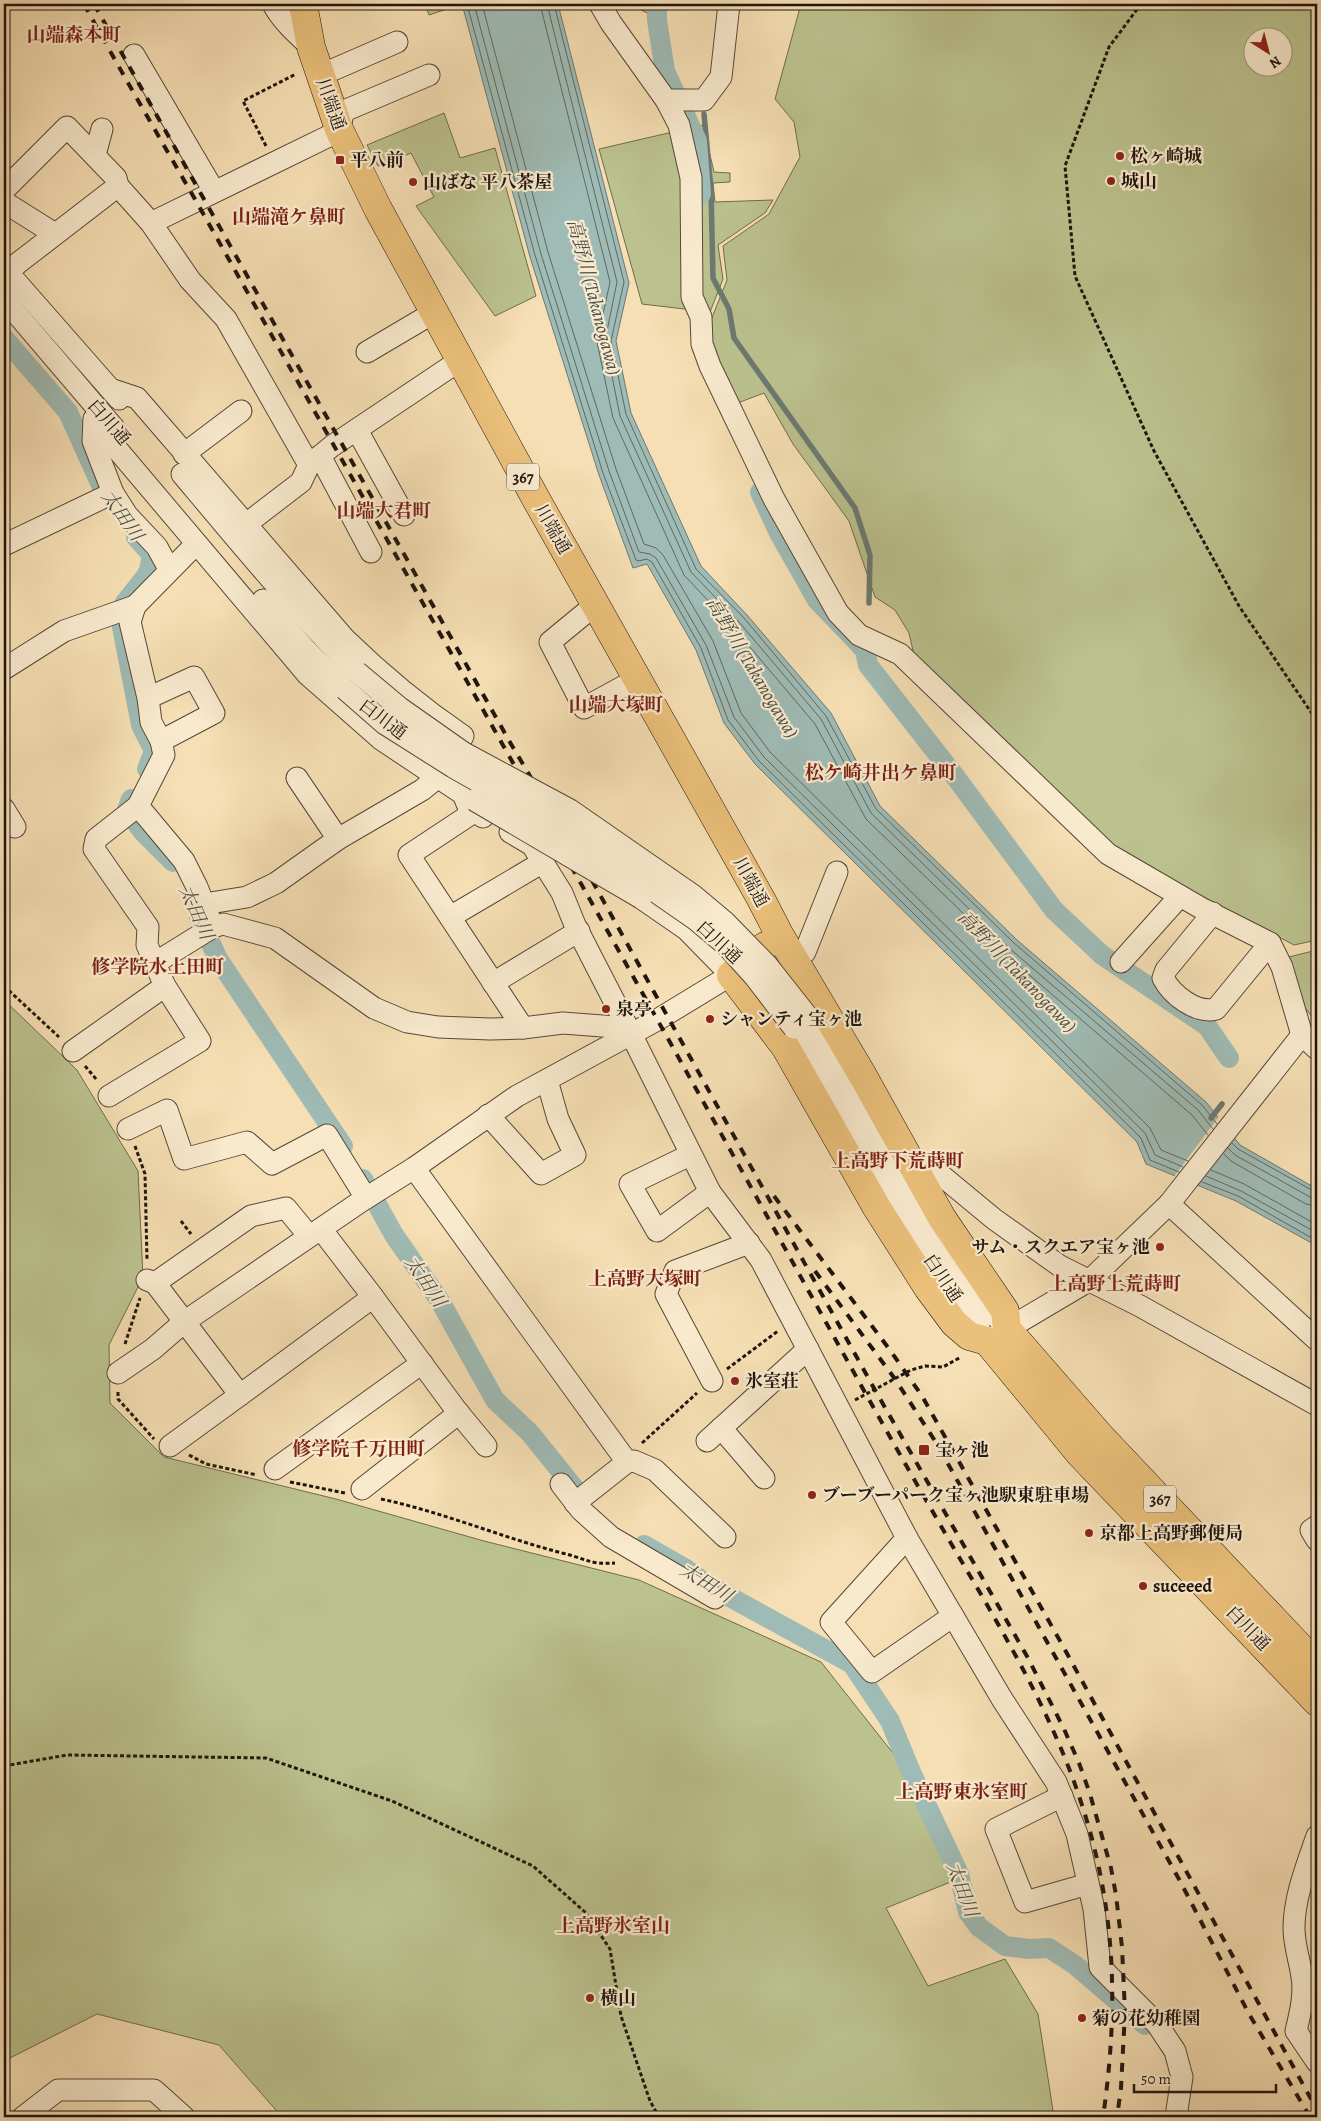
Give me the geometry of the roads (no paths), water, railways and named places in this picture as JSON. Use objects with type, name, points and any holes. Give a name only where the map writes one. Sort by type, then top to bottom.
[{"type":"highway","name":"川端通","points":[[303,4],[311,47],[309,74],[433,313],[795,962],[910,1159],[942,1218],[1005,1311],[987,1341]]},
{"type":"highway","points":[[731,975],[779,934]]},
{"type":"highway","name":"367","points":[[731,975],[786,1048],[876,1208],[928,1288],[954,1323],[969,1336],[987,1341]]},
{"type":"highway","name":"白川通","points":[[987,1341],[1101,1437],[1317,1666]]},
{"type":"highway","name":"白川通","points":[[987,1341],[1080,1454],[1317,1702]]},
{"type":"street","points":[[273,4],[277,12],[293,31],[311,47]]},
{"type":"street","points":[[600,4],[611,23],[676,100],[679,125],[691,178],[692,297],[701,317],[702,344],[710,366],[774,499],[838,613],[863,637],[900,654],[1108,854],[1180,896],[1270,944],[1282,967],[1302,1035],[1317,1049]]},
{"type":"street","points":[[676,100],[704,100],[721,77],[729,4]]},
{"type":"street","points":[[309,74],[398,42]]},
{"type":"street","points":[[134,55],[214,192]]},
{"type":"street","points":[[151,223],[332,135],[339,129],[344,111],[429,75]]},
{"type":"street","points":[[4,190],[67,127],[116,178],[118,186],[151,223],[190,280],[226,319],[371,552]]},
{"type":"street","points":[[95,156],[102,129]]},
{"type":"street","points":[[5,272],[118,186]]},
{"type":"street","points":[[4,202],[55,234]]},
{"type":"street","name":"白川通","points":[[5,272],[110,389],[318,633],[357,672],[400,708],[464,753],[570,810],[694,896],[725,922],[767,965],[801,1023],[942,1246],[995,1318],[987,1341]]},
{"type":"street","name":"白川通","points":[[7,308],[95,414],[306,650],[344,689],[385,724],[453,767],[578,838],[695,919],[727,946],[801,1023]]},
{"type":"street","points":[[367,352],[433,313]]},
{"type":"street","points":[[245,525],[301,482],[315,460],[459,361]]},
{"type":"street","points":[[110,389],[137,398],[351,646],[420,707],[463,736],[460,793],[409,855],[523,1028]]},
{"type":"street","points":[[184,454],[241,411]]},
{"type":"street","points":[[95,414],[93,441],[113,494],[127,515],[157,547],[170,569]]},
{"type":"street","points":[[95,414],[196,544],[307,674],[382,740],[532,845],[543,862],[562,893],[579,931],[710,1192],[761,1260],[908,1538],[1002,1699],[1056,1782],[1077,1834],[1094,1909],[1100,1968],[1157,2024],[1175,2051],[1182,2076],[1177,2110],[1178,2117]]},
{"type":"street","points":[[357,430],[404,515]]},
{"type":"street","points":[[4,545],[113,494]]},
{"type":"street","points":[[109,1096],[200,1040],[165,986],[147,945],[148,927],[94,850],[96,839],[138,806],[164,755],[161,741],[152,722],[130,622],[135,606],[196,544]]},
{"type":"street","points":[[595,605],[550,642],[584,708],[637,679]]},
{"type":"street","points":[[4,668],[64,631],[135,606]]},
{"type":"street","points":[[148,698],[194,677],[214,713],[161,741]]},
{"type":"street","points":[[297,778],[338,839]]},
{"type":"street","points":[[118,1373],[153,1348],[184,1322],[366,1198],[414,1168],[517,1096],[731,975],[686,928],[640,898],[460,793],[397,806],[338,839],[269,887],[247,897],[204,904]]},
{"type":"street","points":[[138,806],[184,861],[212,926]]},
{"type":"street","points":[[4,808],[15,826]]},
{"type":"street","points":[[450,917],[543,862]]},
{"type":"street","points":[[795,962],[805,952],[838,872]]},
{"type":"street","points":[[1121,962],[1180,896]]},
{"type":"street","points":[[1213,913],[1166,970],[1163,978],[1168,987],[1196,1009],[1208,1012],[1216,1010],[1270,944]]},
{"type":"street","points":[[155,963],[212,926],[223,924],[275,938],[374,1008],[407,1022],[438,1027],[523,1028],[563,1023],[629,1031]]},
{"type":"street","points":[[493,983],[579,931]]},
{"type":"street","points":[[73,1051],[165,986]]},
{"type":"street","points":[[987,1341],[1090,1280],[1172,1200],[1302,1035]]},
{"type":"street","points":[[488,1115],[541,1174],[576,1155],[558,1119],[547,1080]]},
{"type":"street","points":[[128,1129],[167,1110],[184,1159],[247,1142],[272,1164],[327,1135],[366,1198]]},
{"type":"street","points":[[690,1155],[630,1184],[657,1231],[710,1192]]},
{"type":"street","points":[[910,1159],[930,1166],[1001,1225],[1060,1266],[1090,1280],[1317,1405]]},
{"type":"street","points":[[414,1168],[627,1462]]},
{"type":"street","points":[[1172,1200],[1317,1340]]},
{"type":"street","points":[[240,1395],[151,1281],[251,1216],[286,1208],[315,1233],[372,1297],[486,1446]]},
{"type":"street","points":[[712,1381],[666,1294],[674,1271],[749,1244]]},
{"type":"street","points":[[170,1446],[372,1297]]},
{"type":"street","points":[[764,1478],[714,1434],[808,1349]]},
{"type":"street","points":[[275,1469],[422,1364]]},
{"type":"street","points":[[362,1489],[459,1413]]},
{"type":"street","points":[[575,1503],[627,1462],[634,1461],[654,1470],[725,1537]]},
{"type":"street","points":[[561,1484],[581,1510],[611,1536],[715,1598]]},
{"type":"street","points":[[1317,1526],[1311,1530],[1317,1540]]},
{"type":"street","points":[[908,1538],[831,1622],[872,1672],[953,1616]]},
{"type":"street","points":[[1062,1796],[996,1829],[1025,1902],[1088,1884]]},
{"type":"street","points":[[1317,1836],[1309,1884],[1294,1927],[1296,1953],[1303,1978],[1302,2003],[1296,2031],[1317,2062]]},
{"type":"street","points":[[23,2117],[58,2090],[154,2090],[178,2115]]},
{"type":"water","name":"高野川 (Takanogawa)","points":[[462,4],[558,4],[629,283],[616,341],[631,413],[701,566],[747,615],[831,713],[880,806],[1017,940],[1206,1102],[1240,1145],[1317,1189],[1317,1246],[1236,1201],[1146,1164],[1137,1142],[755,764],[724,723],[696,650],[647,564],[633,568],[599,475],[530,257]]},
{"type":"waterway","points":[[657,4],[657,20],[665,71],[697,141],[701,194]]},
{"type":"waterway","points":[[704,114],[711,189],[713,278],[729,309],[734,338],[855,508],[870,555],[869,603]]},
{"type":"waterway","name":"太田川","points":[[4,338],[68,412],[105,494]]},
{"type":"waterway","points":[[760,492],[779,533],[817,600],[865,650],[868,665],[954,775],[1054,910],[1102,955],[1207,1026],[1229,1058]]},
{"type":"waterway","name":"太田川","points":[[136,537],[152,555],[146,576],[124,604],[122,627],[141,725],[154,751],[147,769]]},
{"type":"waterway","name":"太田川","points":[[131,799],[127,810],[143,832],[173,862]]},
{"type":"waterway","name":"太田川","points":[[199,917],[218,959],[343,1146]]},
{"type":"waterway","points":[[1211,1118],[1222,1104]]},
{"type":"waterway","name":"太田川","points":[[363,1179],[394,1235],[440,1301],[495,1400],[530,1433],[579,1494]]},
{"type":"waterway","name":"太田川","points":[[644,1545],[686,1569],[708,1585],[852,1664],[890,1721],[911,1772],[959,1874],[968,1912],[979,1927],[1005,1946],[1028,1949],[1049,1948],[1075,1965],[1145,2025]]},
{"type":"railway","points":[[84,4],[714,1120],[885,1428],[1002,1630],[1037,1696],[1053,1730],[1080,1799],[1101,1878],[1111,1956],[1112,1996],[1111,2036],[1103,2117]]},
{"type":"railway","points":[[94,4],[511,744],[594,884],[875,1390],[1028,1658],[1064,1729],[1090,1794],[1111,1868],[1116,1895],[1122,1947],[1125,2012],[1121,2088],[1117,2117]]},
{"type":"railway","points":[[774,1196],[890,1350],[922,1396],[1064,1648],[1317,2110]]},
{"type":"railway","points":[[815,1271],[895,1379],[937,1444],[1180,1881],[1249,2014],[1310,2117]]},
{"type":"place","name":"松ヶ崎城","points":[[1120,156]]},
{"type":"place","name":"平八前","points":[[340,160]]},
{"type":"place","name":"城山","points":[[1111,181]]},
{"type":"place","name":"山ばな 平八茶屋","points":[[413,182]]},
{"type":"place","name":"泉亭","points":[[606,1009]]},
{"type":"place","name":"シャンティ宝ヶ池","points":[[710,1019]]},
{"type":"place","name":"サム・スクエア宝ヶ池","points":[[1160,1247]]},
{"type":"place","name":"氷室荘","points":[[735,1381]]},
{"type":"place","name":"宝ヶ池","points":[[924,1450]]},
{"type":"place","name":"ブーブーパーク宝ヶ池駅東駐車場","points":[[812,1495]]},
{"type":"place","name":"京都上高野郵便局","points":[[1089,1533]]},
{"type":"place","name":"suceeed","points":[[1143,1586]]},
{"type":"place","name":"横山","points":[[590,1998]]},
{"type":"place","name":"菊の花幼稚園","points":[[1082,2018]]},
{"type":"district","name":"山端森本町","points":[[74,34]]},
{"type":"district","name":"山端滝ケ鼻町","points":[[289,216]]},
{"type":"district","name":"山端大君町","points":[[384,510]]},
{"type":"district","name":"山端大塚町","points":[[616,704]]},
{"type":"district","name":"松ケ崎井出ケ鼻町","points":[[881,772]]},
{"type":"district","name":"修学院水上田町","points":[[158,966]]},
{"type":"district","name":"上高野下荒蒔町","points":[[898,1160]]},
{"type":"district","name":"上高野大塚町","points":[[645,1278]]},
{"type":"district","name":"上高野上荒蒔町","points":[[1115,1283]]},
{"type":"district","name":"修学院千万田町","points":[[359,1448]]},
{"type":"district","name":"上高野東氷室町","points":[[962,1791]]},
{"type":"district","name":"上高野氷室山","points":[[613,1925]]}]
